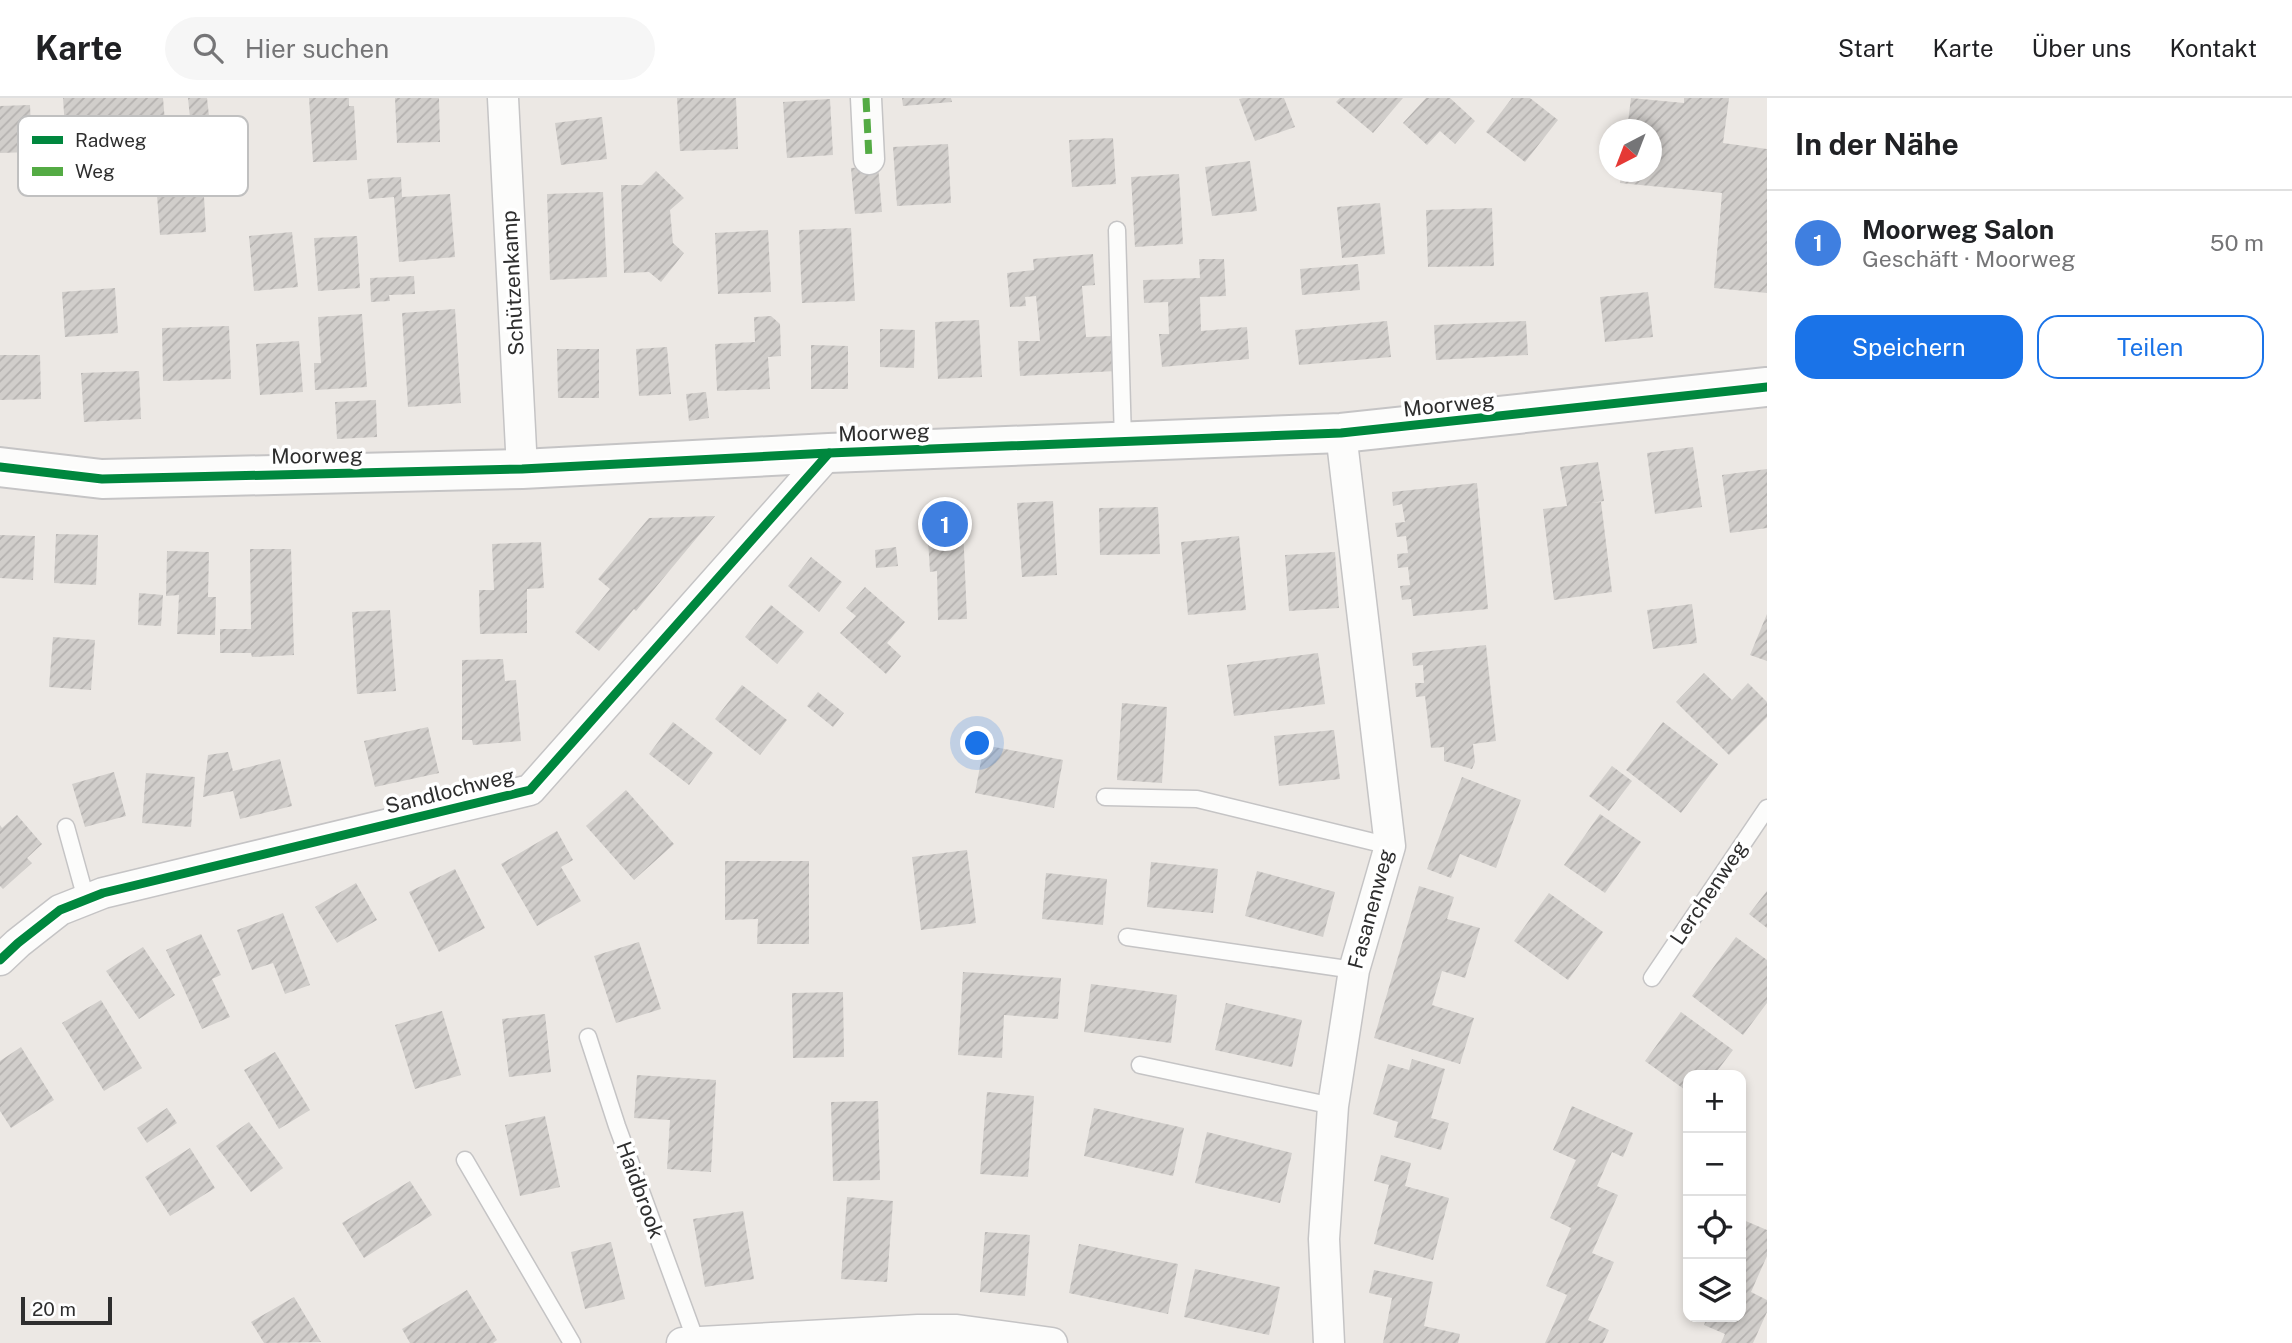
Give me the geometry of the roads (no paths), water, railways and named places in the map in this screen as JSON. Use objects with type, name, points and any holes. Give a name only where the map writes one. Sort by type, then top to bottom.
[{"type":"street","name":"Schützenkamp","points":[[503,98],[522,469]]},
{"type":"street","points":[[866,98],[869,159]]},
{"type":"street","name":"Moorweg","points":[[0,467],[102,478],[522,469],[829,453],[1341,433],[1767,387]]},
{"type":"street","name":"Fasanenweg","points":[[1329,1343],[1324,1239],[1333,1106],[1354,970],[1390,846],[1341,433]]},
{"type":"street","name":"Sandlochweg","points":[[0,961],[60,910],[103,892],[530,790],[829,453]]},
{"type":"street","name":"Haidbrook","points":[[689,1342],[831,1336],[918,1337],[957,1330],[1052,1343]]},
{"type":"lane","points":[[1117,230],[1122,441]]},
{"type":"lane","points":[[1105,797],[1197,799],[1390,846]]},
{"type":"lane","name":"Lerchenweg","points":[[1652,978],[1767,808]]},
{"type":"lane","points":[[66,827],[86,899]]},
{"type":"lane","points":[[1127,937],[1354,970]]},
{"type":"lane","name":"Haidbrook","points":[[588,1037],[689,1342]]},
{"type":"lane","points":[[1140,1065],[1333,1106]]},
{"type":"lane","points":[[465,1160],[572,1343]]},
{"type":"place","name":"Moorweg Salon","points":[[945,524]]}]
